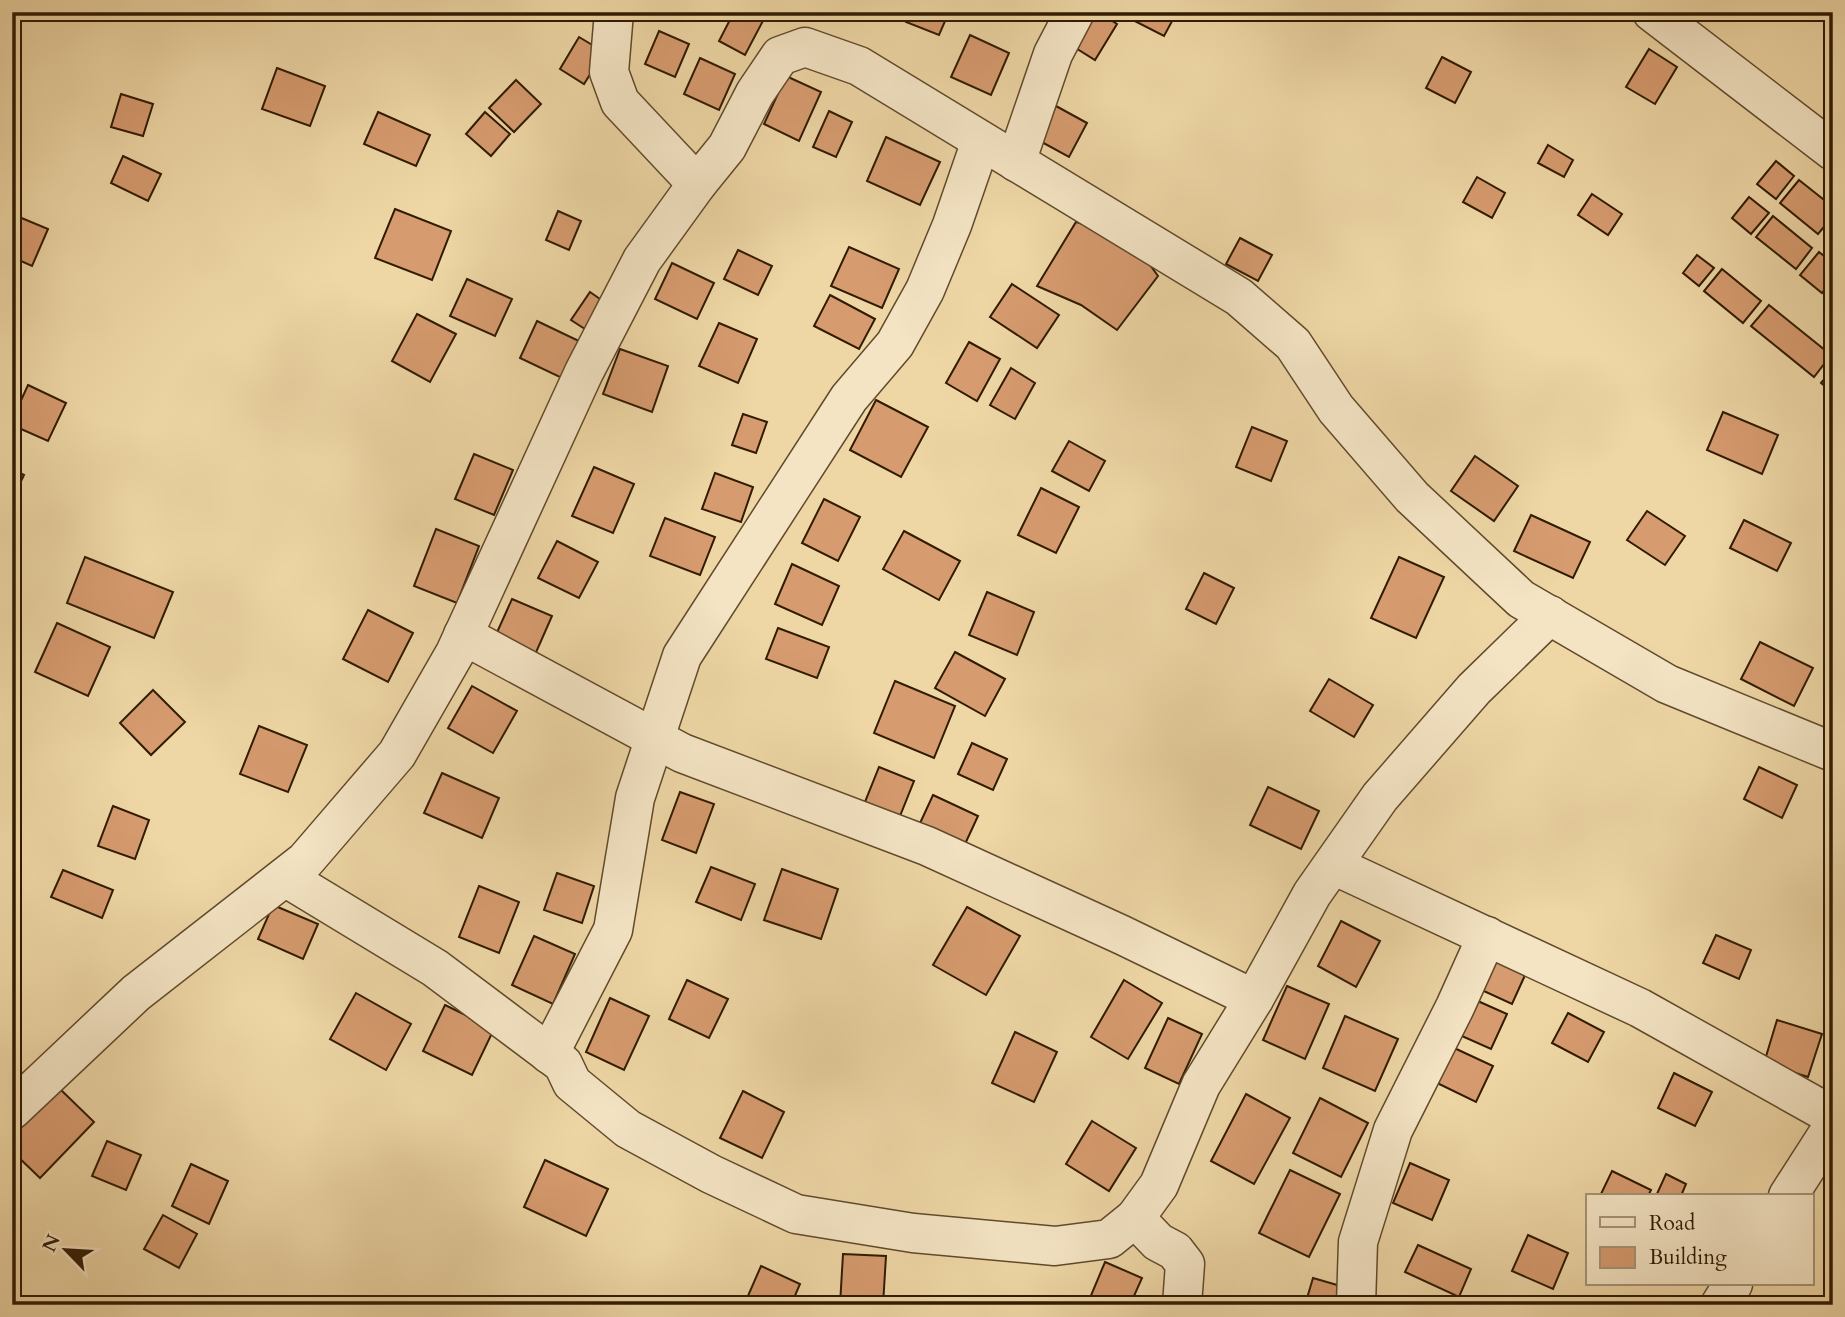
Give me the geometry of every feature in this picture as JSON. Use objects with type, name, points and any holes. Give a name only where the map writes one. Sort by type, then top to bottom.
[{"type":"street","points":[[614,12],[609,72],[620,102],[697,184]]},
{"type":"street","points":[[1016,162],[1053,54],[1075,12]]},
{"type":"street","points":[[1652,12],[1833,151]]},
{"type":"street","points":[[12,1110],[136,993],[304,861],[397,754],[463,635],[596,350],[642,260],[697,184],[727,148],[755,93],[780,56],[805,47],[859,66],[1239,297],[1293,344],[1336,408],[1412,498],[1521,599],[1667,684],[1833,752]]},
{"type":"street","points":[[549,1054],[613,930],[635,798],[682,656],[849,398],[895,344],[925,290],[953,225],[981,141]]},
{"type":"street","points":[[285,877],[435,968],[563,1064],[572,1083],[628,1129],[711,1174],[796,1214],[913,1233],[1055,1246],[1109,1239],[1135,1219],[1159,1185],[1200,1085],[1254,999],[1312,894],[1380,797],[1474,689],[1549,615]]},
{"type":"street","points":[[463,635],[682,753],[927,846],[1254,999]]},
{"type":"street","points":[[1333,864],[1640,1008],[1833,1116]]},
{"type":"street","points":[[1356,1305],[1359,1241],[1393,1130],[1455,1007],[1487,936]]},
{"type":"street","points":[[1789,1194],[1833,1126]]},
{"type":"street","points":[[1135,1219],[1158,1242],[1175,1251],[1185,1264],[1182,1305]]},
{"type":"street","points":[[1720,1305],[1732,1286]]},
{"type":"building","points":[[12,12],[25,12],[18,30],[12,27]]},
{"type":"building","points":[[734,12],[761,12],[766,15],[745,55],[719,41]]},
{"type":"building","points":[[910,12],[949,12],[939,35],[906,22]]},
{"type":"building","points":[[1083,12],[1098,12],[1117,24],[1095,60],[1066,42]]},
{"type":"building","points":[[1125,12],[1177,12],[1164,36],[1123,15]]},
{"type":"building","points":[[659,31],[689,44],[675,77],[645,64]]},
{"type":"building","points":[[970,35],[1009,53],[991,95],[951,77]]},
{"type":"building","points":[[579,37],[604,52],[584,84],[560,69]]},
{"type":"building","points":[[12,48],[20,51],[12,70]]},
{"type":"building","points":[[1649,49],[1677,67],[1655,104],[1626,87]]},
{"type":"building","points":[[1442,57],[1471,72],[1455,103],[1426,88]]},
{"type":"building","points":[[700,58],[735,74],[719,110],[684,94]]},
{"type":"building","points":[[277,68],[325,86],[310,126],[262,109]]},
{"type":"building","points":[[786,76],[821,92],[799,141],[764,124]]},
{"type":"building","points":[[516,80],[541,104],[514,132],[489,108]]},
{"type":"building","points":[[121,94],[153,104],[143,136],[111,127]]},
{"type":"building","points":[[1056,106],[1087,123],[1069,157],[1038,140]]},
{"type":"building","points":[[829,111],[852,122],[836,157],[813,147]]},
{"type":"building","points":[[378,112],[430,135],[416,166],[364,144]]},
{"type":"building","points":[[485,112],[510,134],[491,156],[466,134]]},
{"type":"building","points":[[886,137],[940,162],[920,205],[867,181]]},
{"type":"building","points":[[1548,145],[1573,160],[1564,177],[1538,163]]},
{"type":"building","points":[[123,156],[161,174],[148,201],[111,183]]},
{"type":"building","points":[[1776,161],[1794,176],[1776,199],[1757,184]]},
{"type":"building","points":[[1477,177],[1505,193],[1492,218],[1463,202]]},
{"type":"building","points":[[1799,180],[1833,207],[1833,216],[1818,234],[1780,203]]},
{"type":"building","points":[[1592,194],[1622,214],[1608,235],[1578,215]]},
{"type":"building","points":[[1749,197],[1769,213],[1751,234],[1732,218]]},
{"type":"building","points":[[395,209],[451,231],[432,280],[375,258]]},
{"type":"building","points":[[558,211],[581,221],[569,250],[546,240]]},
{"type":"building","points":[[12,214],[48,229],[32,266],[12,257]]},
{"type":"building","points":[[1773,216],[1812,248],[1796,269],[1756,237]]},
{"type":"building","points":[[1076,222],[1129,236],[1158,276],[1117,330],[1081,305],[1037,286]]},
{"type":"building","points":[[1240,238],[1272,255],[1258,281],[1226,264]]},
{"type":"building","points":[[849,247],[899,269],[882,308],[831,286]]},
{"type":"building","points":[[738,250],[772,266],[758,295],[724,279]]},
{"type":"building","points":[[1819,252],[1833,263],[1833,280],[1822,293],[1800,275]]},
{"type":"building","points":[[1697,255],[1714,268],[1699,286],[1683,273]]},
{"type":"building","points":[[672,263],[714,283],[697,319],[655,299]]},
{"type":"building","points":[[1722,269],[1761,301],[1743,323],[1704,291]]},
{"type":"building","points":[[467,279],[512,299],[495,336],[450,316]]},
{"type":"building","points":[[1012,284],[1059,315],[1037,348],[990,317]]},
{"type":"building","points":[[590,292],[610,306],[591,333],[571,320]]},
{"type":"building","points":[[830,295],[875,319],[859,349],[814,326]]},
{"type":"building","points":[[1769,305],[1831,355],[1814,377],[1751,326]]},
{"type":"building","points":[[417,314],[456,334],[430,382],[392,361]]},
{"type":"building","points":[[537,321],[581,342],[564,379],[520,358]]},
{"type":"building","points":[[719,323],[757,339],[738,383],[699,366]]},
{"type":"building","points":[[969,342],[1000,359],[977,401],[946,383]]},
{"type":"building","points":[[620,349],[668,366],[652,412],[603,394]]},
{"type":"building","points":[[1011,368],[1035,383],[1015,419],[990,405]]},
{"type":"building","points":[[1833,369],[1833,393],[1821,383]]},
{"type":"building","points":[[28,385],[66,403],[48,441],[12,425]]},
{"type":"building","points":[[876,400],[928,427],[901,477],[850,450]]},
{"type":"building","points":[[1723,412],[1778,435],[1762,474],[1707,450]]},
{"type":"building","points":[[743,414],[767,422],[756,453],[732,445]]},
{"type":"building","points":[[1252,427],[1287,441],[1271,481],[1236,467]]},
{"type":"building","points":[[1069,441],[1105,461],[1089,491],[1052,471]]},
{"type":"building","points":[[474,454],[513,470],[494,515],[455,499]]},
{"type":"building","points":[[1475,456],[1518,486],[1494,521],[1451,491]]},
{"type":"building","points":[[594,467],[634,484],[613,533],[572,516]]},
{"type":"building","points":[[12,469],[24,475],[12,500]]},
{"type":"building","points":[[715,473],[753,487],[741,522],[702,509]]},
{"type":"building","points":[[1041,488],[1079,507],[1056,553],[1018,535]]},
{"type":"building","points":[[824,499],[860,517],[838,561],[802,543]]},
{"type":"building","points":[[1647,511],[1685,536],[1665,565],[1627,540]]},
{"type":"building","points":[[1531,515],[1590,542],[1573,578],[1514,551]]},
{"type":"building","points":[[665,518],[715,537],[700,575],[650,556]]},
{"type":"building","points":[[1744,520],[1791,543],[1777,571],[1730,548]]},
{"type":"building","points":[[436,529],[479,546],[457,603],[414,586]]},
{"type":"building","points":[[904,531],[960,561],[939,600],[883,569]]},
{"type":"building","points":[[557,541],[598,562],[579,598],[538,578]]},
{"type":"building","points":[[85,557],[173,592],[154,638],[67,603]]},
{"type":"building","points":[[1399,557],[1444,577],[1416,638],[1371,618]]},
{"type":"building","points":[[792,564],[839,586],[822,625],[775,604]]},
{"type":"building","points":[[1204,573],[1234,588],[1216,624],[1186,609]]},
{"type":"building","points":[[987,592],[1034,612],[1017,655],[969,635]]},
{"type":"building","points":[[512,599],[552,616],[534,657],[494,639]]},
{"type":"building","points":[[368,610],[413,633],[388,682],[343,659]]},
{"type":"building","points":[[57,623],[110,647],[88,696],[35,672]]},
{"type":"building","points":[[778,628],[829,647],[817,678],[766,659]]},
{"type":"building","points":[[1760,642],[1813,668],[1794,706],[1741,679]]},
{"type":"building","points":[[955,652],[1005,679],[985,716],[935,688]]},
{"type":"building","points":[[1329,679],[1373,705],[1354,737],[1310,711]]},
{"type":"building","points":[[895,681],[955,706],[934,758],[874,733]]},
{"type":"building","points":[[472,686],[517,711],[493,753],[448,728]]},
{"type":"building","points":[[153,690],[185,722],[151,755],[120,723]]},
{"type":"building","points":[[259,726],[307,745],[288,792],[240,774]]},
{"type":"building","points":[[972,743],[1007,759],[993,790],[958,774]]},
{"type":"building","points":[[879,767],[914,781],[900,816],[865,802]]},
{"type":"building","points":[[1759,767],[1797,785],[1782,818],[1744,799]]},
{"type":"building","points":[[442,773],[499,798],[482,838],[424,813]]},
{"type":"building","points":[[1268,787],[1319,811],[1301,849],[1250,825]]},
{"type":"building","points":[[680,792],[714,804],[696,853],[662,840]]},
{"type":"building","points":[[933,795],[978,816],[960,855],[915,834]]},
{"type":"building","points":[[113,806],[149,820],[135,859],[98,846]]},
{"type":"building","points":[[711,867],[755,884],[741,920],[696,902]]},
{"type":"building","points":[[782,869],[838,889],[821,939],[764,920]]},
{"type":"building","points":[[63,870],[113,890],[102,918],[51,897]]},
{"type":"building","points":[[557,873],[594,886],[582,923],[544,910]]},
{"type":"building","points":[[479,886],[519,902],[499,953],[459,937]]},
{"type":"building","points":[[273,905],[318,924],[303,959],[258,939]]},
{"type":"building","points":[[967,907],[1020,936],[986,995],[933,965]]},
{"type":"building","points":[[1341,921],[1380,941],[1356,987],[1318,966]]},
{"type":"building","points":[[1716,935],[1751,950],[1739,979],[1703,963]]},
{"type":"building","points":[[534,936],[575,954],[553,1004],[512,985]]},
{"type":"building","points":[[1489,956],[1526,973],[1512,1004],[1475,987]]},
{"type":"building","points":[[687,980],[728,999],[709,1038],[669,1019]]},
{"type":"building","points":[[1124,980],[1162,1003],[1128,1059],[1091,1037]]},
{"type":"building","points":[[1287,986],[1329,1004],[1305,1059],[1263,1040]]},
{"type":"building","points":[[356,993],[411,1024],[386,1070],[330,1039]]},
{"type":"building","points":[[610,998],[649,1016],[624,1070],[586,1052]]},
{"type":"building","points":[[1471,998],[1507,1014],[1491,1049],[1455,1033]]},
{"type":"building","points":[[445,1005],[494,1029],[472,1075],[423,1051]]},
{"type":"building","points":[[1568,1013],[1604,1032],[1588,1062],[1552,1043]]},
{"type":"building","points":[[1345,1016],[1398,1039],[1375,1091],[1323,1068]]},
{"type":"building","points":[[1168,1018],[1202,1034],[1179,1084],[1145,1068]]},
{"type":"building","points":[[1777,1020],[1822,1034],[1808,1077],[1764,1063]]},
{"type":"building","points":[[1015,1032],[1057,1052],[1034,1102],[992,1083]]},
{"type":"building","points":[[1452,1047],[1493,1066],[1476,1102],[1435,1082]]},
{"type":"building","points":[[1674,1073],[1712,1092],[1695,1126],[1658,1108]]},
{"type":"building","points":[[59,1088],[94,1122],[40,1178],[12,1151],[12,1137]]},
{"type":"building","points":[[743,1091],[784,1112],[762,1158],[720,1138]]},
{"type":"building","points":[[1246,1094],[1290,1118],[1254,1184],[1211,1161]]},
{"type":"building","points":[[1320,1098],[1368,1123],[1341,1177],[1293,1153]]},
{"type":"building","points":[[1092,1121],[1136,1148],[1109,1191],[1066,1164]]},
{"type":"building","points":[[107,1141],[141,1155],[126,1190],[92,1176]]},
{"type":"building","points":[[545,1160],[608,1189],[586,1236],[524,1207]]},
{"type":"building","points":[[1410,1163],[1449,1180],[1432,1220],[1393,1203]]},
{"type":"building","points":[[191,1164],[228,1181],[209,1224],[172,1206]]},
{"type":"building","points":[[1290,1170],[1340,1194],[1309,1257],[1259,1233]]},
{"type":"building","points":[[1612,1171],[1651,1190],[1649,1194],[1601,1194]]},
{"type":"building","points":[[1666,1174],[1686,1184],[1682,1194],[1657,1194]]},
{"type":"building","points":[[163,1215],[197,1234],[179,1268],[144,1249]]},
{"type":"building","points":[[1528,1235],[1568,1253],[1553,1289],[1512,1271]]},
{"type":"building","points":[[1418,1245],[1471,1269],[1459,1297],[1405,1272]]},
{"type":"building","points":[[843,1254],[886,1256],[883,1305],[840,1305]]},
{"type":"building","points":[[1105,1262],[1142,1278],[1130,1305],[1087,1305]]},
{"type":"building","points":[[761,1266],[800,1284],[791,1305],[744,1305]]},
{"type":"building","points":[[1313,1278],[1351,1289],[1346,1305],[1305,1305]]}]
